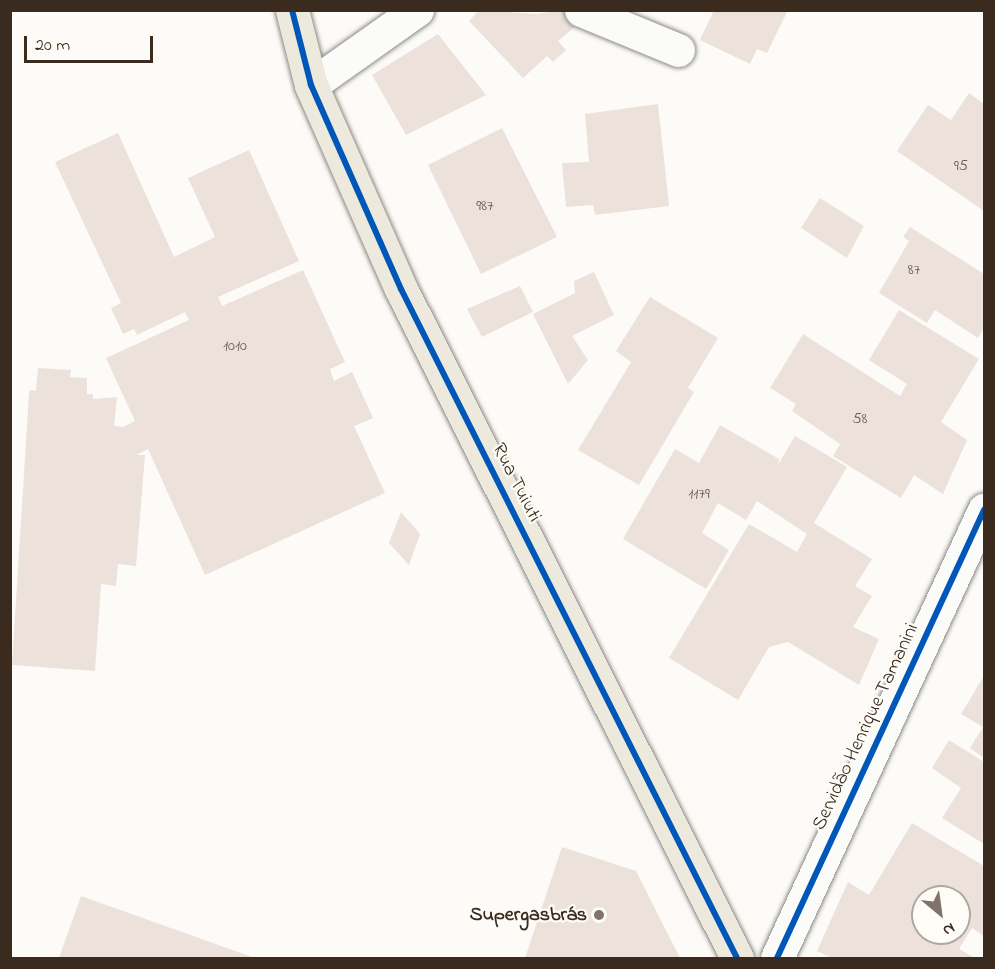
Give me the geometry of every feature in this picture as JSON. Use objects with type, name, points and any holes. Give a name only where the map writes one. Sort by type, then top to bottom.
[{"type":"main road","name":"Rua Tuiuti","points":[[297,16],[311,86],[401,289],[737,958]]},
{"type":"street","points":[[311,86],[417,10]]},
{"type":"street","points":[[581,10],[678,50]]},
{"type":"street","name":"Servidão Henrique Tamanini","points":[[777,958],[984,510]]},
{"type":"building","points":[[479,10],[536,14],[563,10],[577,25],[558,41],[566,50],[553,62],[547,56],[523,78],[469,21]]},
{"type":"building","points":[[714,10],[788,10],[767,53],[757,49],[750,64],[700,40]]},
{"type":"building","points":[[438,34],[486,95],[406,135],[372,75]]},
{"type":"building","points":[[969,93],[984,104],[984,211],[897,151],[928,105],[951,120]]},
{"type":"building","points":[[658,104],[669,206],[595,215],[593,205],[566,207],[562,163],[589,162],[585,114]]},
{"type":"building","points":[[502,128],[557,237],[481,274],[428,165]]},
{"type":"building","points":[[118,133],[174,257],[215,237],[188,178],[249,150],[299,261],[218,297],[222,306],[303,270],[345,362],[330,369],[334,381],[352,372],[373,418],[354,426],[385,493],[205,575],[148,449],[136,455],[145,455],[136,566],[118,564],[116,586],[101,584],[95,671],[12,665],[29,394],[30,390],[36,391],[38,368],[71,370],[70,377],[87,378],[87,394],[93,394],[93,399],[117,397],[114,426],[123,427],[135,421],[106,358],[189,320],[185,312],[137,335],[134,329],[123,334],[111,308],[121,303],[55,162]]},
{"type":"building","points":[[820,198],[864,226],[847,258],[801,228]]},
{"type":"building","points":[[910,227],[984,274],[984,328],[978,338],[935,310],[927,323],[879,293],[909,241],[903,237]]},
{"type":"building","points":[[594,272],[614,315],[572,336],[588,360],[568,384],[533,314],[575,293],[574,281]]},
{"type":"building","points":[[520,286],[533,312],[482,337],[467,309]]},
{"type":"building","points":[[650,297],[718,338],[688,388],[694,392],[639,485],[578,450],[631,362],[616,351]]},
{"type":"building","points":[[899,310],[979,359],[941,422],[967,440],[943,494],[914,475],[901,498],[833,456],[840,444],[792,411],[796,404],[770,388],[803,334],[900,396],[907,384],[869,360]]},
{"type":"building","points":[[720,425],[779,459],[778,465],[795,436],[847,467],[814,523],[872,559],[855,586],[872,596],[853,627],[879,639],[859,685],[788,642],[769,647],[738,700],[669,658],[749,524],[797,552],[807,534],[757,501],[746,520],[718,503],[702,533],[729,550],[706,589],[623,539],[675,449],[699,463]]},
{"type":"building","points":[[401,512],[420,534],[409,565],[389,543]]},
{"type":"building","points":[[984,676],[984,758],[970,748],[983,727],[961,714]]},
{"type":"building","points":[[949,740],[984,762],[984,844],[942,818],[961,788],[932,768]]},
{"type":"building","points":[[912,823],[984,866],[984,936],[972,928],[971,930],[971,885],[911,885],[911,945],[961,945],[959,949],[975,958],[832,958],[817,951],[848,882],[869,895]]},
{"type":"building","name":"Supergasbrás","points":[[562,847],[636,871],[680,958],[525,958]]},
{"type":"building","points":[[81,896],[255,958],[59,958]]},
{"type":"cycle path","points":[[292,10],[311,85],[401,289],[737,958]]},
{"type":"cycle path","points":[[777,958],[984,510]]},
{"type":"place","name":"Supergasbrás","points":[[599,915]]}]
